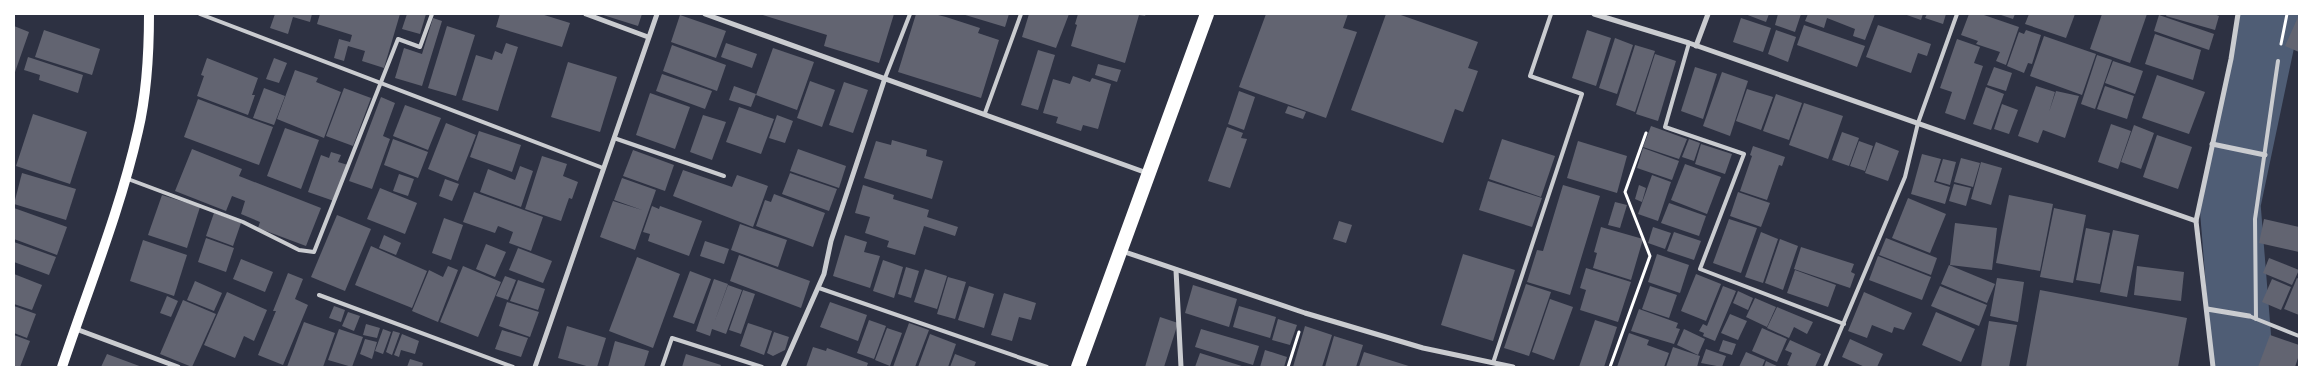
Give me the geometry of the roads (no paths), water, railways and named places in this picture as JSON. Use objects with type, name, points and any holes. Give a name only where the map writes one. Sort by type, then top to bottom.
[{"type":"highway","points":[[1078,367],[1122,251],[1207,14]]},
{"type":"main road","points":[[62,367],[126,178],[139,130],[149,58],[149,14]]},
{"type":"street","points":[[586,14],[648,37]]},
{"type":"street","points":[[535,367],[657,14]]},
{"type":"street","points":[[705,14],[985,113],[1150,174]]},
{"type":"street","points":[[1594,14],[1690,43],[2196,220]]},
{"type":"street","points":[[1696,46],[1708,14]]},
{"type":"street","points":[[2213,367],[2196,220],[2231,59],[2238,14]]},
{"type":"street","points":[[783,367],[819,288],[831,242],[885,78]]},
{"type":"street","points":[[2212,144],[2264,155]]},
{"type":"street","points":[[1122,251],[1305,313],[1423,348],[1513,367]]},
{"type":"street","points":[[1176,270],[1180,367]]},
{"type":"street","points":[[2207,309],[2249,316]]},
{"type":"street","points":[[75,328],[178,367]]},
{"type":"lane","points":[[200,14],[604,168]]},
{"type":"lane","points":[[126,178],[242,222],[299,250],[314,252],[398,39],[420,47],[432,14]]},
{"type":"lane","points":[[885,78],[910,14]]},
{"type":"lane","points":[[985,113],[1021,14]]},
{"type":"lane","points":[[1494,363],[1582,94],[1530,76],[1551,14]]},
{"type":"lane","points":[[1825,367],[1905,177],[1918,124],[1957,14]]},
{"type":"lane","points":[[1690,43],[1665,127],[1744,154],[1700,269],[1844,324]]},
{"type":"lane","points":[[2256,319],[2255,219],[2278,62]]},
{"type":"lane","points":[[614,138],[724,176]]},
{"type":"lane","points":[[819,288],[1047,367]]},
{"type":"lane","points":[[319,295],[513,367]]},
{"type":"lane","points":[[2249,316],[2299,336]]},
{"type":"lane","points":[[662,367],[672,338],[762,367]]},
{"type":"waterway","points":[[2243,367],[2230,204],[2270,14]]}]
